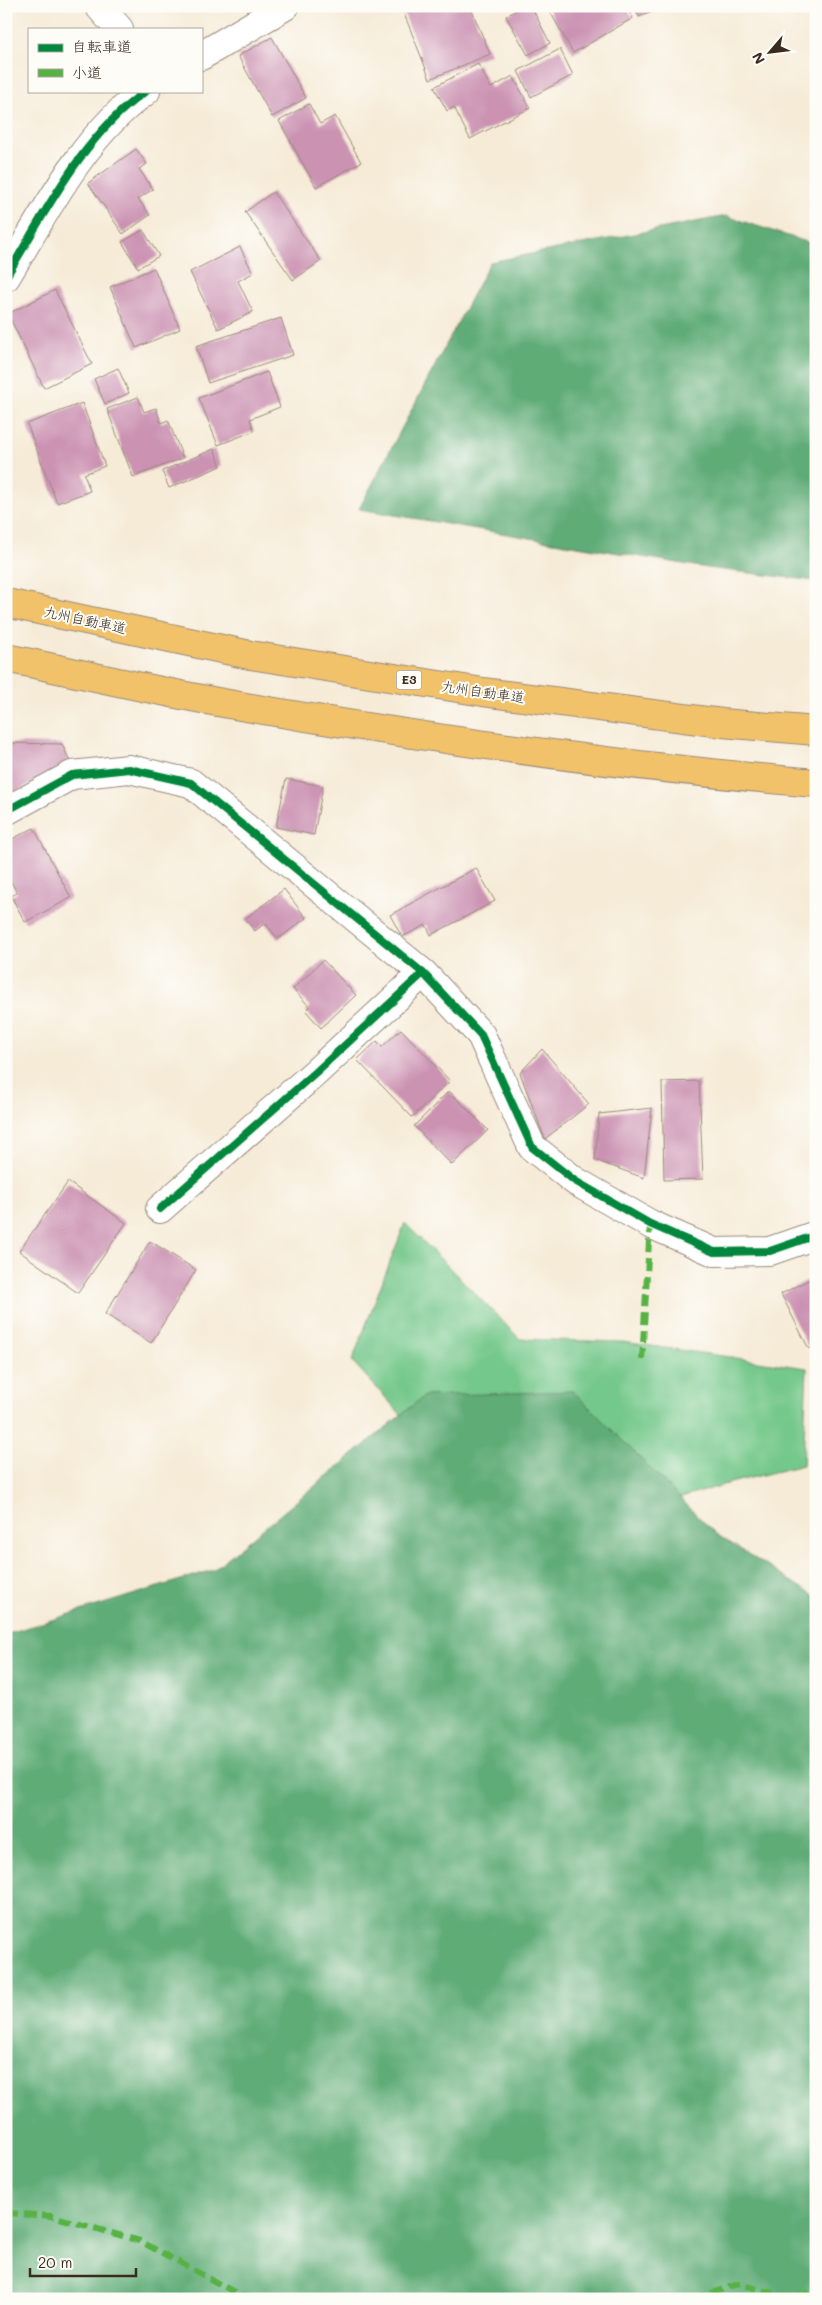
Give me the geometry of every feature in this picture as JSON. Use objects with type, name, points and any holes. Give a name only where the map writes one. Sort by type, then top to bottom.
[{"type":"highway","name":"九州自動車道","points":[[6,603],[250,655],[483,692],[722,724],[816,731]]},
{"type":"highway","points":[[6,658],[238,706],[478,744],[721,775],[816,783]]},
{"type":"street","points":[[99,6],[118,28]]},
{"type":"street","points":[[202,55],[285,6]]},
{"type":"street","points":[[6,277],[74,166],[132,101],[145,92]]},
{"type":"street","points":[[6,811],[72,775],[128,769],[191,783],[423,973],[481,1035],[532,1147],[575,1181],[650,1224],[714,1252],[770,1251],[816,1235]]},
{"type":"street","points":[[160,1209],[316,1072],[423,973]]},
{"type":"green space","points":[[726,216],[816,245],[816,581],[707,568],[359,509],[490,262]]},
{"type":"green space","points":[[405,1223],[520,1339],[623,1342],[807,1368],[803,1465],[726,1484],[601,1523],[492,1514],[352,1361]]},
{"type":"green space","points":[[573,1391],[716,1534],[816,1597],[816,2299],[6,2299],[6,1634],[213,1570],[424,1396]]},
{"type":"building","points":[[401,6],[470,6],[490,54],[430,79]]},
{"type":"building","points":[[524,6],[531,6],[550,43],[528,55],[506,16]]},
{"type":"building","points":[[547,6],[626,6],[633,18],[573,53]]},
{"type":"building","points":[[634,6],[662,6],[639,17]]},
{"type":"building","points":[[272,37],[306,98],[272,117],[238,56]]},
{"type":"building","points":[[560,49],[573,75],[531,97],[518,71]]},
{"type":"building","points":[[478,64],[491,88],[513,76],[530,108],[470,139],[454,107],[447,111],[434,87]]},
{"type":"building","points":[[309,104],[320,124],[335,116],[361,162],[316,187],[279,121]]},
{"type":"building","points":[[136,149],[147,164],[139,169],[153,189],[138,199],[150,215],[123,234],[88,183]]},
{"type":"building","points":[[273,192],[321,261],[293,280],[245,212]]},
{"type":"building","points":[[143,230],[159,256],[138,268],[122,242]]},
{"type":"building","points":[[240,247],[253,273],[238,281],[253,312],[218,329],[190,272]]},
{"type":"building","points":[[154,268],[180,329],[136,348],[110,287]]},
{"type":"building","points":[[55,290],[92,364],[44,388],[8,314]]},
{"type":"building","points":[[281,318],[293,355],[208,383],[196,346]]},
{"type":"building","points":[[118,368],[129,393],[105,404],[94,379]]},
{"type":"building","points":[[267,372],[280,407],[250,419],[254,431],[218,445],[199,398]]},
{"type":"building","points":[[138,397],[144,412],[156,408],[161,423],[168,420],[183,458],[133,477],[107,409]]},
{"type":"building","points":[[82,403],[105,466],[84,474],[90,491],[57,503],[27,424]]},
{"type":"building","points":[[214,449],[221,466],[169,488],[162,471]]},
{"type":"building","points":[[6,743],[62,744],[70,762],[6,797]]},
{"type":"building","points":[[286,779],[323,786],[314,835],[276,827]]},
{"type":"building","points":[[34,828],[71,898],[25,922],[11,896],[17,893],[6,872],[6,842]]},
{"type":"building","points":[[476,868],[495,901],[431,935],[426,925],[402,937],[390,915]]},
{"type":"building","points":[[284,889],[306,918],[278,939],[265,923],[255,931],[245,919]]},
{"type":"building","points":[[323,960],[356,995],[321,1028],[306,1011],[310,1007],[293,989]]},
{"type":"building","points":[[401,1029],[450,1081],[412,1117],[357,1060],[377,1041],[382,1047]]},
{"type":"building","points":[[542,1049],[589,1104],[545,1139],[520,1073]]},
{"type":"building","points":[[699,1081],[703,1179],[664,1180],[662,1082]]},
{"type":"building","points":[[449,1091],[488,1130],[452,1165],[414,1126]]},
{"type":"building","points":[[652,1108],[644,1178],[595,1160],[599,1114]]},
{"type":"building","points":[[68,1182],[126,1223],[78,1293],[19,1251]]},
{"type":"building","points":[[150,1241],[196,1270],[151,1343],[105,1314]]},
{"type":"building","points":[[816,1276],[816,1345],[809,1349],[781,1294]]},
{"type":"marked path","points":[[642,1360],[650,1224]]},
{"type":"marked path","points":[[6,2213],[52,2216],[140,2241],[247,2299]]},
{"type":"marked path","points":[[694,2299],[738,2284],[790,2297],[816,2291]]},
{"type":"cycle path","points":[[6,277],[51,202],[84,152],[123,109],[145,92]]},
{"type":"cycle path","points":[[6,811],[72,775],[129,769],[191,783],[423,973],[481,1035],[532,1147],[575,1181],[650,1224],[714,1252],[770,1251],[816,1235]]},
{"type":"cycle path","points":[[160,1209],[316,1072],[423,973]]}]
